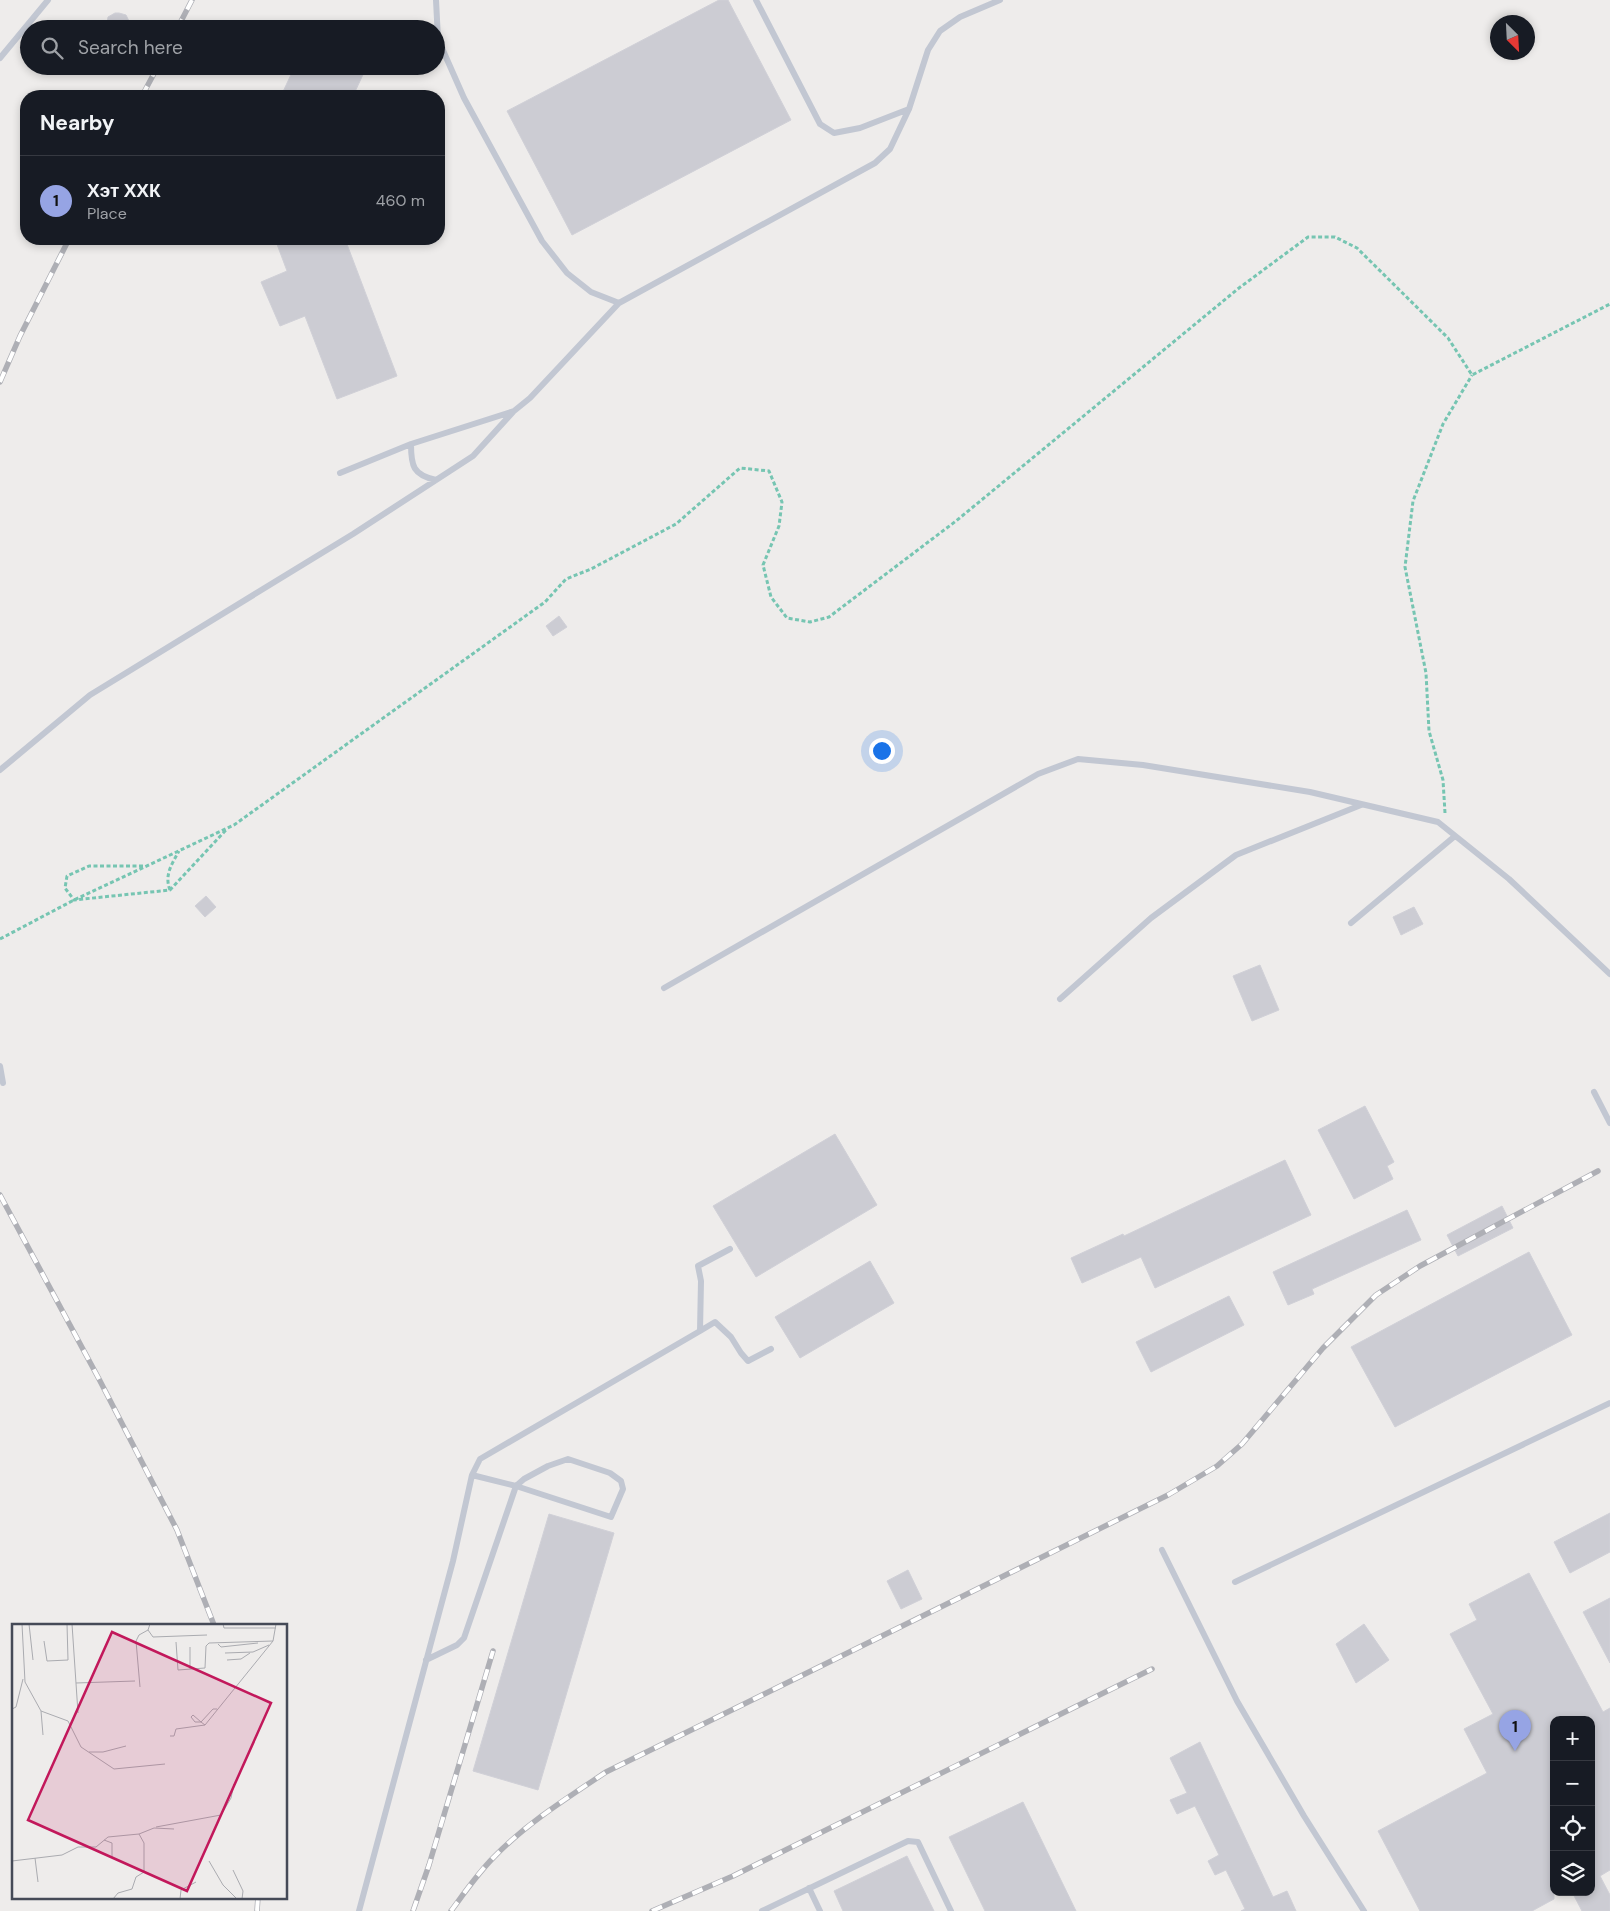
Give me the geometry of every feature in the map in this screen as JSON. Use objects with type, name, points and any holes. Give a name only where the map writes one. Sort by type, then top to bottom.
[{"type":"lane","points":[[31,20],[48,0]]},
{"type":"lane","points":[[436,0],[437,20]]},
{"type":"lane","points":[[756,0],[820,124],[834,133],[860,128],[909,109]]},
{"type":"lane","points":[[0,770],[90,695],[353,534],[473,456],[514,411],[530,398],[620,303],[875,163],[890,149],[909,109],[928,50],[940,31],[960,17],[1000,0]]},
{"type":"lane","points":[[0,58],[20,34]]},
{"type":"lane","points":[[445,55],[464,98],[542,241],[567,273],[591,292],[620,303]]},
{"type":"lane","points":[[340,473],[411,444],[514,411]]},
{"type":"lane","points":[[411,444],[411,458],[418,473],[423,477],[436,480]]},
{"type":"lane","points":[[664,988],[1038,774],[1078,759],[1152,766],[1310,792],[1438,822],[1509,879],[1610,974]]},
{"type":"lane","points":[[1060,998],[1151,918],[1236,855],[1363,804]]},
{"type":"lane","points":[[1350,923],[1455,836]]},
{"type":"lane","points":[[0,1066],[4,1083]]},
{"type":"lane","points":[[1594,1092],[1610,1123]]},
{"type":"lane","points":[[700,1331],[700,1281],[698,1266],[730,1249]]},
{"type":"lane","points":[[359,1911],[453,1561],[472,1475],[480,1458],[715,1322],[732,1337],[741,1354],[748,1361],[771,1349]]},
{"type":"lane","points":[[1235,1582],[1610,1403]]},
{"type":"lane","points":[[426,1660],[457,1645],[464,1638],[516,1486],[524,1479],[548,1466],[568,1459],[610,1473],[620,1481],[623,1489],[612,1517],[516,1486],[472,1475]]},
{"type":"lane","points":[[1162,1550],[1237,1701],[1304,1816],[1364,1911]]},
{"type":"lane","points":[[762,1911],[908,1841],[918,1842],[951,1911]]},
{"type":"lane","points":[[809,1888],[820,1911]]},
{"type":"path","points":[[0,940],[74,900],[228,828],[545,602],[566,579],[591,569],[676,524],[740,468],[769,471],[782,502],[779,526],[763,565],[771,597],[786,618],[810,622],[829,617],[956,521],[1239,288],[1308,236],[1335,237],[1357,248],[1448,338],[1472,375]]},
{"type":"path","points":[[1446,829],[1443,780],[1429,732],[1426,673],[1405,567],[1413,501],[1443,424],[1472,375],[1610,304]]},
{"type":"path","points":[[74,900],[170,890],[228,828]]},
{"type":"path","points":[[170,890],[167,883],[167,873],[180,851]]},
{"type":"path","points":[[74,900],[65,888],[67,876],[89,866],[146,866]]},
{"type":"building","points":[[719,0],[728,0],[791,120],[572,235],[507,111]]},
{"type":"building","points":[[119,13],[126,15],[128,20],[108,20],[108,17]]},
{"type":"building","points":[[291,75],[363,75],[356,90],[284,90]]},
{"type":"building","points":[[277,245],[347,245],[397,376],[337,399],[305,316],[280,326],[261,282],[287,271]]},
{"type":"building","points":[[559,616],[567,627],[553,636],[546,626]]},
{"type":"building","points":[[206,896],[216,907],[205,917],[195,906]]},
{"type":"building","points":[[1414,907],[1423,924],[1401,935],[1393,917]]},
{"type":"building","points":[[1260,965],[1279,1010],[1252,1021],[1233,976]]},
{"type":"building","points":[[1365,1106],[1394,1162],[1387,1166],[1393,1179],[1354,1199],[1318,1130]]},
{"type":"building","points":[[835,1134],[877,1205],[756,1277],[713,1206]]},
{"type":"building","points":[[1285,1160],[1311,1215],[1155,1288],[1141,1257],[1082,1283],[1071,1258],[1123,1234],[1124,1236]]},
{"type":"building","points":[[1502,1206],[1513,1228],[1458,1256],[1447,1235]]},
{"type":"building","points":[[1407,1210],[1421,1240],[1312,1289],[1314,1294],[1288,1305],[1273,1272]]},
{"type":"building","points":[[1529,1252],[1572,1335],[1395,1427],[1351,1347]]},
{"type":"building","points":[[870,1261],[894,1303],[800,1358],[775,1317]]},
{"type":"building","points":[[1229,1296],[1244,1325],[1151,1372],[1136,1342]]},
{"type":"building","points":[[1610,1513],[1610,1552],[1570,1573],[1554,1542]]},
{"type":"building","points":[[549,1514],[614,1533],[538,1790],[473,1771]]},
{"type":"building","points":[[908,1570],[922,1599],[901,1609],[887,1581]]},
{"type":"building","points":[[1529,1573],[1603,1712],[1610,1708],[1610,1870],[1600,1876],[1610,1895],[1610,1911],[1582,1911],[1574,1896],[1595,1896],[1595,1716],[1550,1716],[1550,1896],[1554,1896],[1554,1899],[1532,1911],[1420,1911],[1378,1831],[1487,1773],[1464,1729],[1493,1714],[1450,1634],[1477,1620],[1469,1604]]},
{"type":"building","points":[[1610,1598],[1610,1663],[1583,1612]]},
{"type":"building","points":[[1364,1624],[1389,1660],[1356,1683],[1336,1644]]},
{"type":"building","points":[[1200,1742],[1273,1897],[1287,1891],[1296,1911],[1241,1911],[1245,1909],[1226,1870],[1215,1875],[1208,1861],[1219,1855],[1195,1806],[1177,1814],[1170,1800],[1187,1793],[1170,1758]]},
{"type":"building","points":[[1023,1802],[1076,1911],[985,1911],[949,1837]]},
{"type":"building","points":[[907,1856],[934,1911],[843,1911],[834,1891]]},
{"type":"railway","points":[[182,20],[192,0]]},
{"type":"railway","points":[[145,90],[153,75]]},
{"type":"railway","points":[[0,382],[20,336],[66,245]]},
{"type":"railway","points":[[451,1911],[482,1870],[520,1833],[606,1772],[1168,1495],[1217,1466],[1242,1444],[1323,1348],[1376,1295],[1420,1266],[1598,1171]]},
{"type":"railway","points":[[0,1195],[99,1379],[177,1530],[214,1624]]},
{"type":"railway","points":[[413,1911],[429,1865],[493,1651]]},
{"type":"railway","points":[[652,1911],[733,1876],[1152,1669]]},
{"type":"railway","points":[[257,1911],[258,1898]]},
{"type":"place","name":"Хэт ХХК","points":[[1515,1751]]}]
